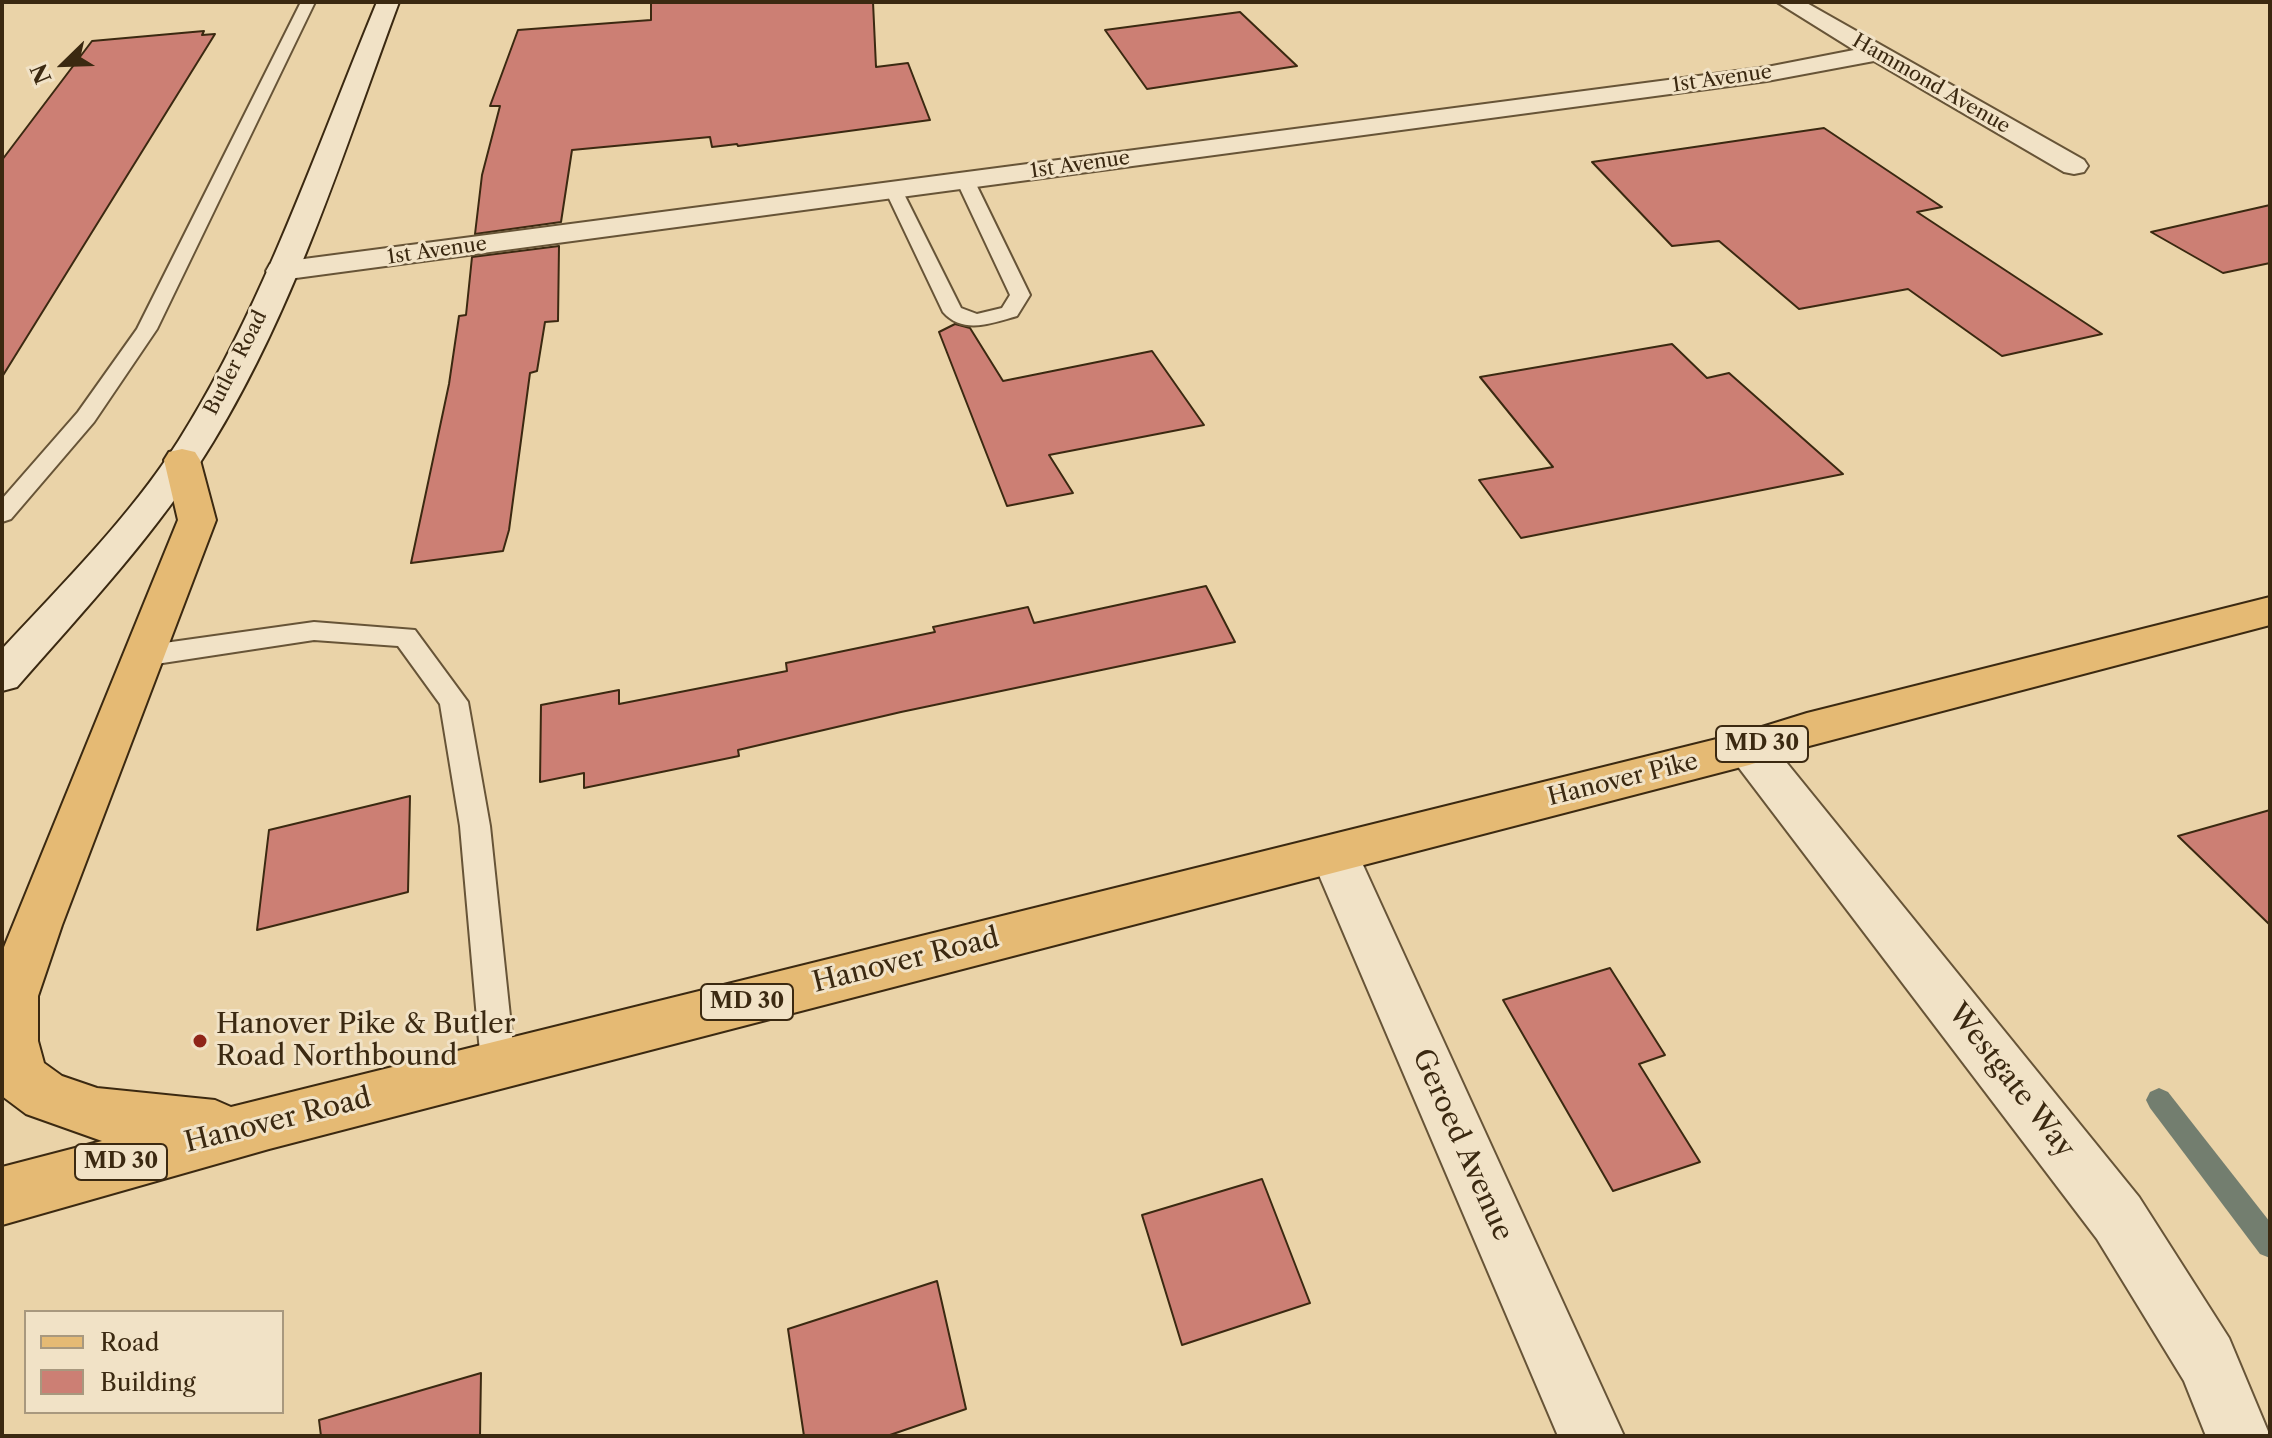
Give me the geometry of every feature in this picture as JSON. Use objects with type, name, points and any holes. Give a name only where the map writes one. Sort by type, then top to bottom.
[{"type":"main road","points":[[182,460],[197,520],[12,996],[11,1041],[21,1078],[45,1096],[97,1114],[241,1130]]},
{"type":"main road","name":"Hanover Pike","points":[[1253,873],[1749,748],[1807,730],[2270,611]]},
{"type":"main road","name":"Hanover Road","points":[[2,1196],[241,1130],[1253,873]]},
{"type":"street","name":"Butler Road","points":[[2,676],[140,519],[216,407],[281,271],[388,2]]},
{"type":"street","name":"Hammond Avenue","points":[[1788,2],[2074,166]]},
{"type":"street","name":"1st Avenue","points":[[281,271],[1767,74],[1878,53]]},
{"type":"street","name":"Westgate Way","points":[[1749,748],[2118,1218],[2207,1360],[2239,1436]]},
{"type":"street","name":"Geroed Avenue","points":[[1334,854],[1591,1436]]},
{"type":"lane","points":[[2,514],[86,417],[147,329],[308,2]]},
{"type":"lane","points":[[894,190],[953,312],[975,321],[1010,312],[1020,295],[965,180]]},
{"type":"lane","points":[[143,656],[314,631],[406,637],[454,702],[475,826],[498,1064]]},
{"type":"building","points":[[651,2],[873,2],[876,67],[908,63],[930,120],[738,146],[712,147],[710,137],[572,150],[561,222],[475,234],[482,175],[500,106],[490,106],[518,30],[651,20]]},
{"type":"building","points":[[1240,12],[1297,66],[1147,89],[1105,30]]},
{"type":"building","points":[[204,31],[202,35],[215,34],[2,377],[2,160],[92,41]]},
{"type":"building","points":[[1824,128],[1942,207],[1917,212],[2102,334],[2002,356],[1908,289],[1799,309],[1719,241],[1672,246],[1592,162]]},
{"type":"building","points":[[2270,205],[2270,263],[2223,273],[2151,232]]},
{"type":"building","points":[[559,246],[558,321],[545,322],[537,371],[530,373],[509,530],[503,551],[411,563],[449,384],[459,316],[466,315],[472,257]]},
{"type":"building","points":[[955,324],[970,328],[1003,381],[1152,351],[1204,425],[1049,455],[1073,493],[1007,506],[939,332]]},
{"type":"building","points":[[1672,344],[1707,378],[1729,373],[1843,474],[1521,538],[1479,480],[1553,467],[1480,377]]},
{"type":"building","points":[[1206,586],[1235,642],[901,712],[738,750],[739,756],[584,788],[584,773],[540,782],[541,705],[619,690],[619,704],[787,671],[786,663],[935,632],[933,627],[1028,607],[1034,623]]},
{"type":"building","points":[[410,796],[408,892],[257,930],[269,830]]},
{"type":"building","points":[[2270,810],[2270,925],[2178,836]]},
{"type":"building","points":[[1610,968],[1665,1055],[1639,1064],[1700,1162],[1613,1191],[1503,1000]]},
{"type":"building","points":[[1262,1179],[1310,1303],[1182,1345],[1142,1215]]},
{"type":"building","points":[[937,1281],[966,1409],[887,1436],[804,1436],[788,1329]]},
{"type":"building","points":[[481,1373],[480,1436],[321,1436],[319,1420]]},
{"type":"waterway","points":[[2159,1100],[2270,1244]]},
{"type":"place","name":"Hanover Pike & Butler Road Northbound","points":[[200,1041]]}]
